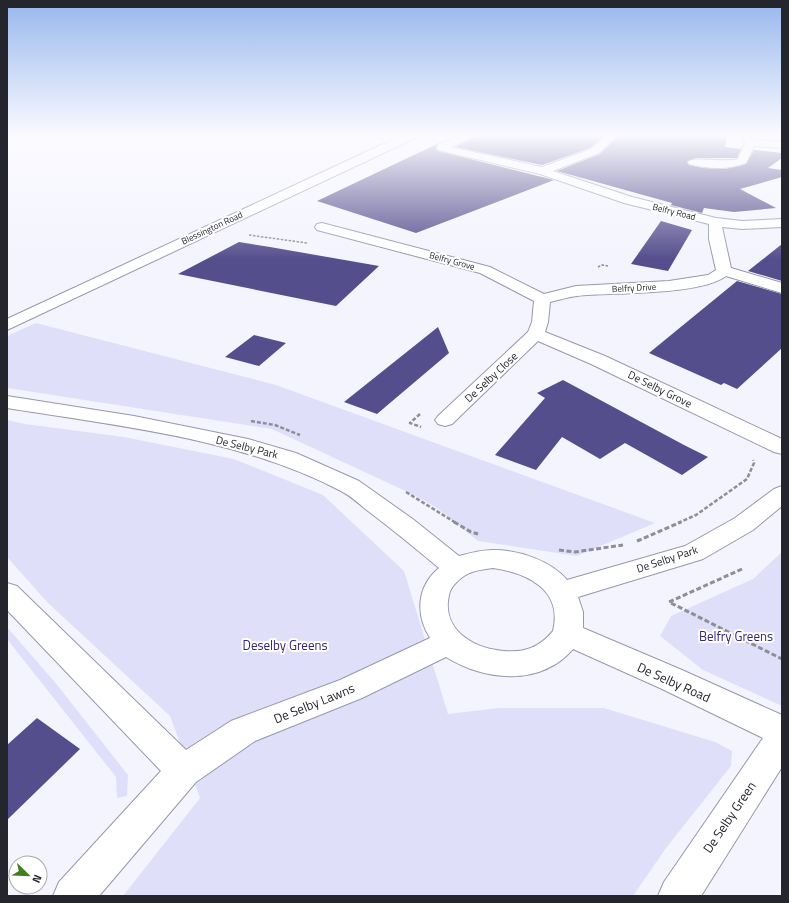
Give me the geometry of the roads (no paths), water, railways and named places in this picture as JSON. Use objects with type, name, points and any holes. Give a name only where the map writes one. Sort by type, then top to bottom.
[{"type":"street","name":"Blessington Road","points":[[7,325],[323,176]]},
{"type":"street","name":"Belfry Road","points":[[558,176],[628,200],[675,213],[716,222],[742,225],[782,222]]},
{"type":"street","points":[[716,222],[714,229],[724,271],[782,288]]},
{"type":"street","name":"Belfry Grove","points":[[322,227],[485,270],[542,299]]},
{"type":"street","name":"Belfry Drive","points":[[542,299],[576,292],[669,286],[713,279],[724,271]]},
{"type":"street","points":[[536,334],[540,322],[542,299]]},
{"type":"street","name":"De Selby Close","points":[[445,420],[536,334]]},
{"type":"street","name":"De Selby Grove","points":[[536,334],[598,360],[782,446]]},
{"type":"street","name":"De Selby Park","points":[[7,402],[134,422],[248,446],[288,458],[351,486],[405,526],[456,568]]},
{"type":"street","name":"De Selby Park","points":[[562,592],[694,553],[744,524],[782,494]]},
{"type":"street","points":[[493,559],[513,561],[532,568],[549,578],[562,592],[568,606],[570,620],[566,634],[555,649],[538,660],[515,665],[485,661],[468,655],[449,642],[438,627],[432,610],[435,594],[442,579],[456,568],[473,562],[493,559]]},
{"type":"street","points":[[7,594],[184,771]]},
{"type":"street","name":"De Selby Road","points":[[566,634],[671,679],[782,731]]},
{"type":"street","name":"De Selby Lawns","points":[[73,896],[184,771],[243,731],[351,689],[449,642]]},
{"type":"street","name":"De Selby Green","points":[[678,896],[782,738]]},
{"type":"park label","name":"Belfry Greens","points":[[736,636]]},
{"type":"park label","name":"Deselby Greens","points":[[285,645]]}]
